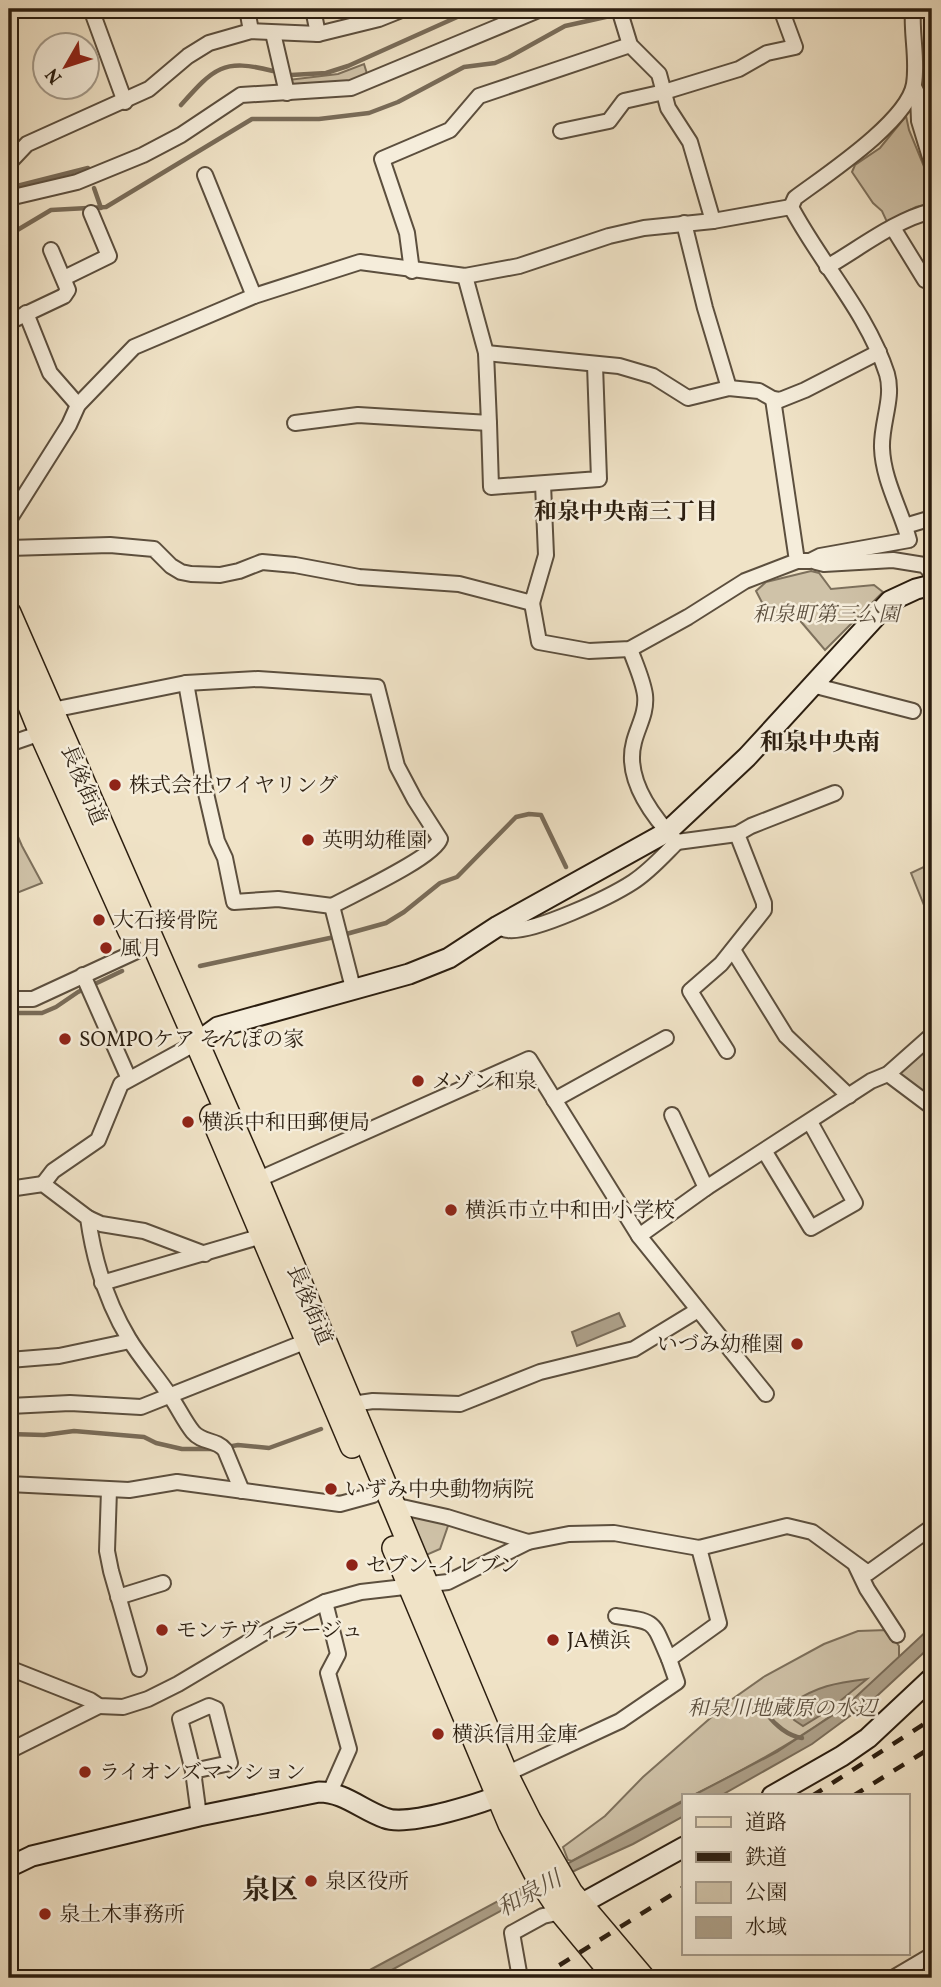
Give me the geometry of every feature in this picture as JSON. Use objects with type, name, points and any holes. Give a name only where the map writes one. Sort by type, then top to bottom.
[{"type":"main road","name":"長後街道","points":[[9,613],[52,710],[190,1048],[262,1236],[307,1341],[343,1406]]},
{"type":"main road","name":"長後街道","points":[[9,654],[41,733],[139,950],[257,1180],[343,1406],[417,1586],[506,1787],[545,1869],[616,1978]]},
{"type":"main road","name":"長後街道","points":[[566,1903],[643,1978]]},
{"type":"street","points":[[90,9],[125,102]]},
{"type":"street","points":[[247,9],[251,30]]},
{"type":"street","points":[[313,9],[318,34]]},
{"type":"street","points":[[9,163],[27,144],[149,89],[188,56],[209,43],[251,30],[318,34],[378,14],[404,9]]},
{"type":"street","points":[[9,198],[77,182],[143,155],[181,135],[242,95],[351,88],[541,9]]},
{"type":"street","points":[[619,9],[630,45],[659,74],[668,108],[690,142],[713,221]]},
{"type":"street","points":[[568,125],[610,126],[624,101],[739,69],[767,53],[795,47],[781,9]]},
{"type":"street","points":[[791,207],[795,198],[870,140],[906,107],[914,87],[916,65],[913,9]]},
{"type":"street","points":[[273,33],[287,93]]},
{"type":"street","points":[[412,271],[407,233],[382,159],[450,130],[479,96],[630,45]]},
{"type":"street","points":[[914,87],[918,95],[919,121],[932,164]]},
{"type":"street","points":[[205,175],[254,296]]},
{"type":"street","points":[[9,520],[69,425],[78,405],[134,347],[254,296],[360,262],[465,276],[519,266],[609,236],[644,228],[713,221],[791,207]]},
{"type":"street","points":[[543,484],[547,555],[532,603],[539,642],[589,651],[630,649],[745,581],[820,556],[909,540],[886,474],[882,450],[882,426],[889,385],[879,352],[860,313],[807,237],[791,207]]},
{"type":"street","points":[[827,267],[893,228],[932,211]]},
{"type":"street","points":[[64,278],[109,256],[91,213]]},
{"type":"street","points":[[684,223],[705,308],[729,388]]},
{"type":"street","points":[[893,228],[925,280],[932,283]]},
{"type":"street","points":[[9,322],[64,296],[68,290],[51,250]]},
{"type":"street","points":[[465,276],[486,352],[491,487],[599,480],[595,365]]},
{"type":"street","points":[[26,313],[50,373],[78,405]]},
{"type":"street","points":[[486,352],[619,366],[653,376],[688,398],[729,388],[759,391],[780,400],[879,352]]},
{"type":"street","points":[[773,399],[804,561]]},
{"type":"street","points":[[296,424],[358,415],[489,423]]},
{"type":"street","points":[[905,526],[932,518]]},
{"type":"street","points":[[9,548],[110,545],[154,549],[171,566],[191,575],[220,575],[262,562],[359,577],[459,584],[532,603]]},
{"type":"street","points":[[804,561],[824,564],[893,560],[924,565],[932,573]]},
{"type":"street","points":[[498,926],[508,930],[530,926],[595,904],[634,881],[657,863],[672,837],[890,601],[932,585]]},
{"type":"street","points":[[630,649],[645,695],[644,714],[633,743],[631,771],[646,802],[672,837]]},
{"type":"street","points":[[52,710],[186,683],[258,679],[377,687],[397,766],[440,839],[438,845],[424,857],[332,906],[278,899],[234,902],[225,858],[216,841],[186,683]]},
{"type":"street","points":[[812,685],[913,711]]},
{"type":"street","points":[[9,744],[41,733]]},
{"type":"street","points":[[9,1189],[43,1184],[53,1171],[98,1140],[121,1084],[190,1048],[218,1027],[409,974],[449,958],[498,926],[672,837],[737,834],[835,793]]},
{"type":"street","points":[[727,1051],[690,991],[721,964],[764,910],[764,903],[737,834]]},
{"type":"street","points":[[332,906],[353,988]]},
{"type":"street","points":[[9,1001],[33,999],[139,950]]},
{"type":"street","points":[[733,950],[786,1036],[849,1096]]},
{"type":"street","points":[[84,977],[129,1079]]},
{"type":"street","points":[[639,1236],[706,1188],[765,1152],[871,1080],[888,1074],[932,1035]]},
{"type":"street","points":[[554,1100],[666,1038]]},
{"type":"street","points":[[257,1180],[529,1059],[639,1236],[766,1394]]},
{"type":"street","points":[[888,1074],[932,1107]]},
{"type":"street","points":[[672,1115],[706,1188]]},
{"type":"street","points":[[765,1152],[811,1228],[855,1203],[810,1122]]},
{"type":"street","points":[[43,1184],[101,1224],[144,1231],[205,1254]]},
{"type":"street","points":[[88,1217],[92,1251],[114,1313],[130,1341],[194,1432],[204,1441],[223,1448],[242,1491]]},
{"type":"street","points":[[102,1283],[262,1236]]},
{"type":"street","points":[[343,1406],[460,1404],[540,1372],[634,1349],[698,1310]]},
{"type":"street","points":[[9,1360],[60,1356],[130,1341]]},
{"type":"street","points":[[9,1398],[10,1406],[69,1402],[141,1407],[307,1341]]},
{"type":"street","points":[[9,1484],[128,1490],[177,1482],[340,1504],[383,1500],[528,1542]]},
{"type":"street","points":[[109,1490],[107,1551],[139,1669]]},
{"type":"street","points":[[9,1751],[99,1706],[123,1707],[173,1687],[262,1634],[325,1602],[361,1592],[448,1582],[528,1542],[569,1534],[614,1533],[699,1548],[787,1526],[812,1532],[868,1573],[932,1527]]},
{"type":"street","points":[[669,1659],[719,1623],[699,1548]]},
{"type":"street","points":[[856,1564],[867,1589],[897,1635]]},
{"type":"street","points":[[118,1597],[163,1583]]},
{"type":"street","points":[[325,1602],[338,1654],[328,1673],[349,1749],[330,1792]]},
{"type":"street","points":[[9,1867],[32,1856],[199,1816],[320,1792],[330,1792],[394,1821],[407,1821],[506,1787],[620,1721],[677,1682],[655,1628],[649,1621],[616,1616]]},
{"type":"street","points":[[9,1668],[99,1706]]},
{"type":"street","points":[[776,1794],[868,1738],[932,1678]]},
{"type":"street","points":[[193,1771],[230,1763],[216,1709],[209,1706],[180,1718],[193,1771],[199,1816]]},
{"type":"street","points":[[520,1978],[512,1933],[566,1903],[682,1848]]},
{"type":"street","points":[[893,1978],[932,1955]]},
{"type":"green space","points":[[364,64],[368,77],[350,85],[293,89],[288,80],[338,74]]},
{"type":"green space","points":[[906,116],[932,186],[932,203],[916,207],[887,222],[882,211],[873,203],[852,172],[855,165],[880,148]]},
{"type":"green space","name":"和泉町第三公園","points":[[811,571],[819,573],[831,589],[874,585],[883,592],[825,650],[791,610],[769,616],[756,591],[766,582]]},
{"type":"green space","points":[[9,816],[42,883],[9,896]]},
{"type":"green space","points":[[932,863],[932,925],[911,873]]},
{"type":"green space","points":[[932,1047],[932,1101],[896,1073]]},
{"type":"green space","points":[[406,1512],[449,1523],[440,1549],[424,1556]]},
{"type":"green space","name":"和泉川地蔵原の水辺","points":[[887,1630],[899,1646],[899,1660],[851,1701],[801,1736],[747,1767],[696,1794],[682,1794],[682,1801],[572,1861],[568,1860],[563,1847],[605,1816],[643,1777],[731,1700],[765,1676],[824,1644],[858,1631]]},
{"type":"water","points":[[619,1313],[625,1326],[577,1346],[572,1332]]},
{"type":"water","points":[[932,1626],[932,1645],[877,1696],[812,1744],[724,1794],[696,1794],[777,1752],[845,1707]]},
{"type":"water","points":[[867,1679],[829,1710],[803,1726],[794,1720],[790,1704],[800,1698],[827,1686]]},
{"type":"water","name":"和泉川","points":[[682,1802],[682,1817],[633,1844],[576,1870],[377,1978],[355,1978]]},
{"type":"waterway","points":[[291,75],[326,73],[348,66],[475,9]]},
{"type":"waterway","points":[[635,15],[651,9]]},
{"type":"waterway","points":[[9,235],[51,210],[106,207],[252,119],[319,119],[369,113],[398,102],[464,67],[495,63],[509,57],[565,26],[610,16]]},
{"type":"waterway","points":[[181,105],[202,82],[221,69],[242,66],[273,71]]},
{"type":"waterway","points":[[9,188],[88,168]]},
{"type":"waterway","points":[[94,188],[101,208]]},
{"type":"waterway","points":[[200,966],[386,923],[440,883],[457,877],[516,817],[541,815],[566,867]]},
{"type":"waterway","points":[[9,1016],[16,1013],[42,1013],[122,971]]},
{"type":"waterway","points":[[227,1447],[238,1445],[269,1448],[321,1429]]},
{"type":"waterway","points":[[9,1434],[44,1435],[74,1431],[144,1437],[156,1443],[182,1449],[215,1449]]},
{"type":"waterway","points":[[767,1714],[782,1729],[802,1738]]},
{"type":"railway","points":[[815,1794],[932,1719]]},
{"type":"railway","points":[[856,1794],[932,1747]]},
{"type":"railway","points":[[539,1978],[682,1888]]},
{"type":"place","name":"株式会社ワイヤリング","points":[[115,785]]},
{"type":"place","name":"英明幼稚園","points":[[308,840]]},
{"type":"place","name":"大石接骨院","points":[[99,920]]},
{"type":"place","name":"風月","points":[[106,948]]},
{"type":"place","name":"SOMPOケア そんぽの家","points":[[65,1039]]},
{"type":"place","name":"メゾン和泉","points":[[418,1081]]},
{"type":"place","name":"横浜中和田郵便局","points":[[188,1122]]},
{"type":"place","name":"横浜市立中和田小学校","points":[[451,1210]]},
{"type":"place","name":"いづみ幼稚園","points":[[797,1344]]},
{"type":"place","name":"いずみ中央動物病院","points":[[331,1489]]},
{"type":"place","name":"セブン-イレブン","points":[[352,1565]]},
{"type":"place","name":"モンテヴィラージュ","points":[[162,1630]]},
{"type":"place","name":"JA横浜","points":[[553,1640]]},
{"type":"place","name":"横浜信用金庫","points":[[438,1734]]},
{"type":"place","name":"ライオンズマンション","points":[[85,1772]]},
{"type":"place","name":"泉区役所","points":[[311,1881]]},
{"type":"place","name":"泉土木事務所","points":[[45,1914]]},
{"type":"district","name":"和泉中央南三丁目","points":[[626,511]]},
{"type":"district","name":"和泉中央南","points":[[820,742]]},
{"type":"district","name":"泉区","points":[[270,1889]]}]
